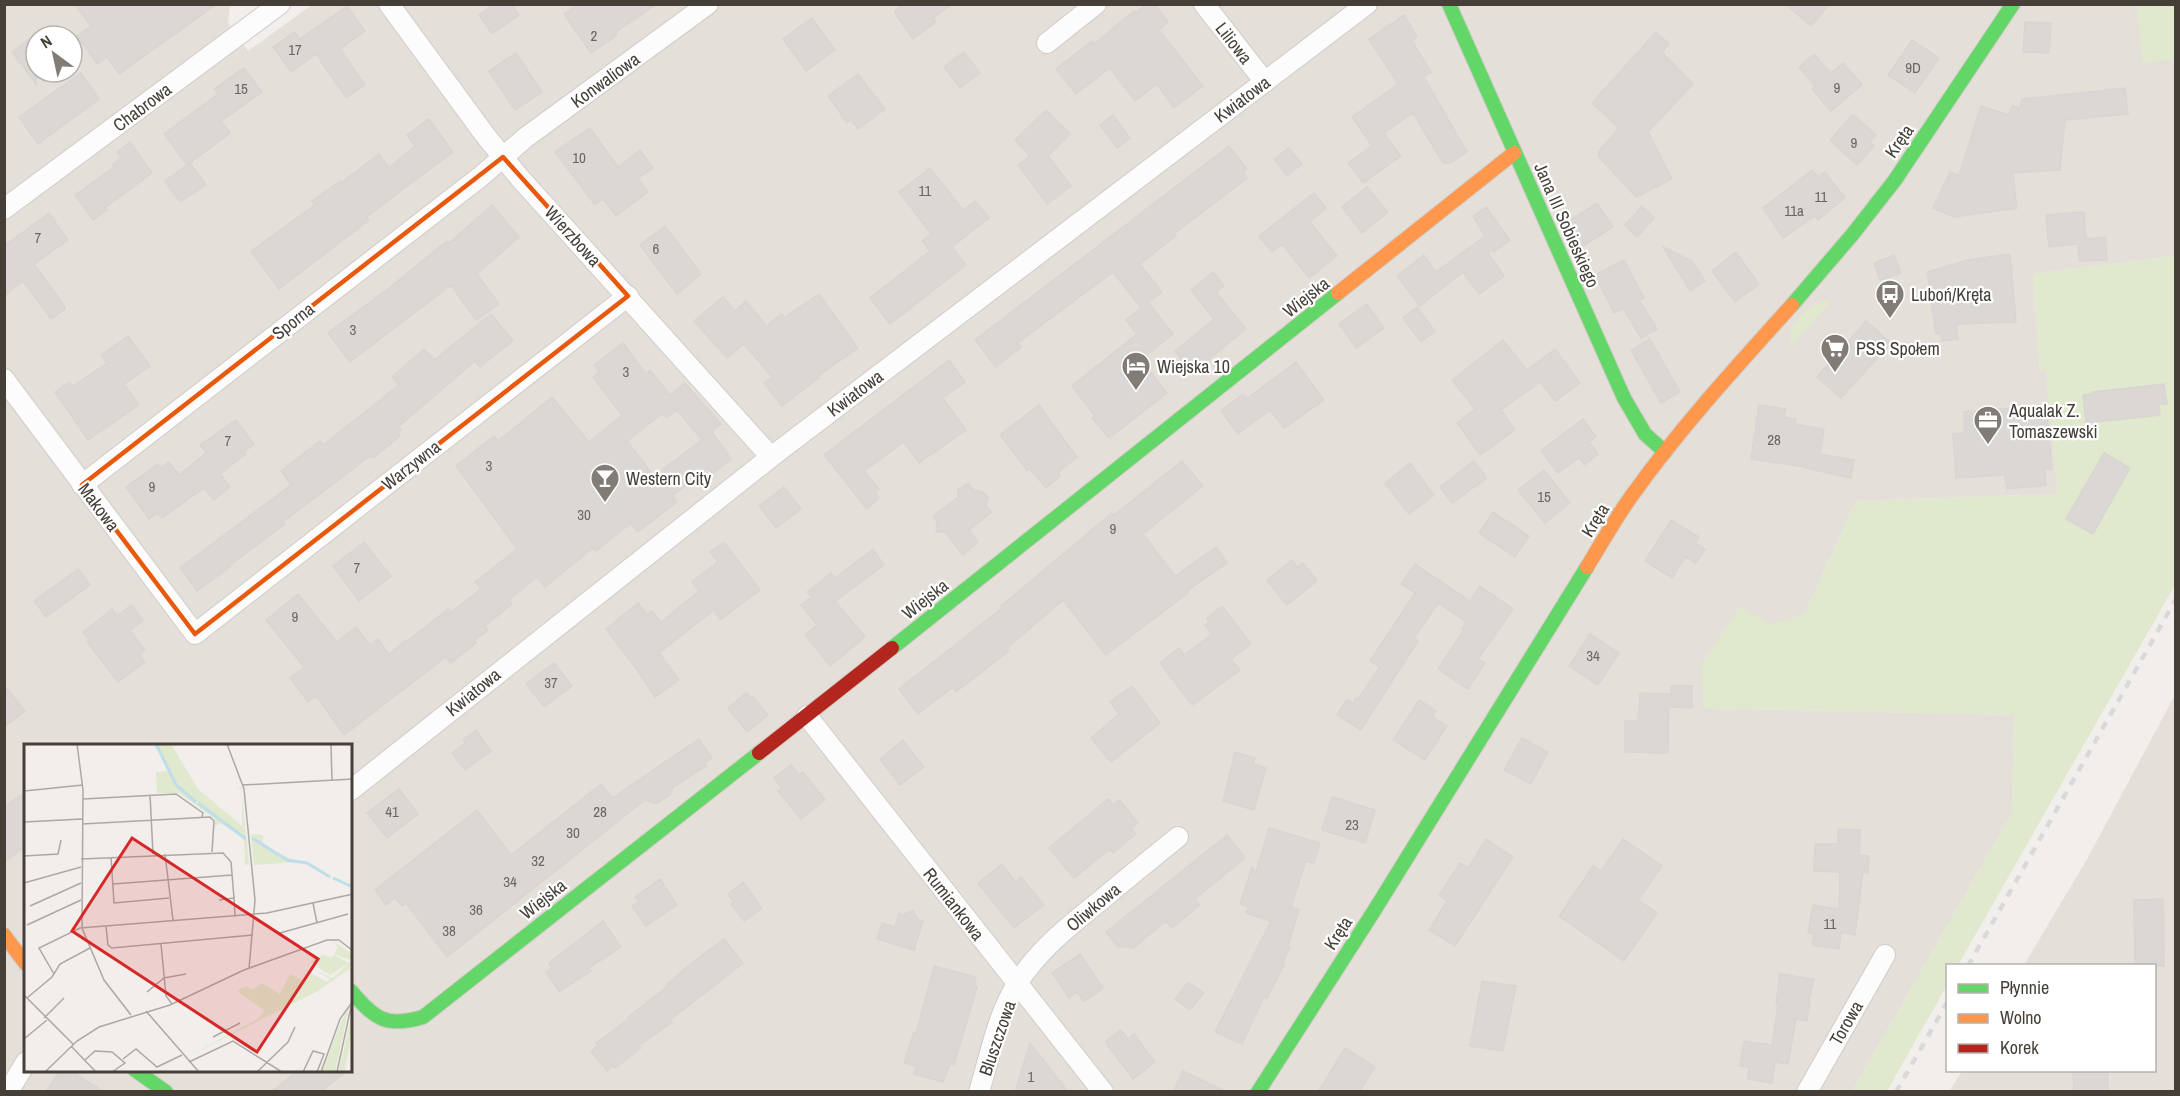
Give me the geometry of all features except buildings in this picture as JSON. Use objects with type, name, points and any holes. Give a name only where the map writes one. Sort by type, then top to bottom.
[{"type":"street","name":"Chabrowa","points":[[4,209],[255,12],[280,4]]},
{"type":"street","name":"Wierzbowa","points":[[389,4],[503,157],[771,457]]},
{"type":"street","name":"Konwaliowa","points":[[503,157],[532,133],[708,4]]},
{"type":"street","points":[[1047,43],[1096,4]]},
{"type":"street","name":"Liliowa","points":[[1204,4],[1264,82]]},
{"type":"street","name":"Kwiatowa","points":[[352,789],[771,457],[1367,4]]},
{"type":"street","name":"Jana III Sobieskiego","points":[[1449,4],[1624,398],[1645,434],[1665,452]]},
{"type":"street","name":"Kręta","points":[[1258,1092],[1621,513],[1665,452],[1870,212],[1937,118],[2013,4]]},
{"type":"street","name":"Wiejska","points":[[352,992],[371,1014],[389,1023],[403,1024],[423,1017],[807,716],[1514,153]]},
{"type":"street","name":"Sporna","points":[[82,485],[503,157]]},
{"type":"street","name":"Warzywna","points":[[195,634],[628,296]]},
{"type":"street","name":"Makowa","points":[[4,379],[195,634]]},
{"type":"street","name":"Rumiankowa","points":[[807,716],[1103,1092]]},
{"type":"street","name":"Oliwkowa","points":[[1017,984],[1043,950],[1068,927],[1178,837]]},
{"type":"street","points":[[4,934],[24,961]]},
{"type":"street","name":"Torowa","points":[[1807,1092],[1885,955]]},
{"type":"street","name":"Bluszczowa","points":[[979,1092],[1000,1022],[1017,984]]},
{"type":"street","points":[[8,1092],[24,1065]]},
{"type":"street","points":[[136,1072],[165,1092]]},
{"type":"highlighted area","points":[[503,157],[628,296],[195,634],[82,485]]},
{"type":"shaded area","points":[[313,4],[2137,4],[2143,62],[2175,59],[2175,256],[2033,274],[2040,370],[2046,371],[2058,494],[1856,501],[1804,615],[1770,625],[1704,708],[2014,715],[2012,813],[1852,1091],[5,1092],[5,5],[230,5],[228,23],[248,51]]},
{"type":"shaded area","points":[[2175,695],[2175,1091],[1949,1092],[1961,1072],[2156,1072],[2156,964],[2025,964],[2086,861]]},
{"type":"green space","points":[[2137,5],[2175,5],[2175,59],[2142,63]]},
{"type":"green space","points":[[2175,256],[2175,585],[1959,964],[1946,964],[1946,987],[1887,1091],[1852,1091],[2012,813],[2014,715],[1703,708],[1702,663],[1740,606],[1770,624],[1804,615],[1856,501],[2058,494],[2046,371],[2040,370],[2033,274]]},
{"type":"green space","points":[[1824,301],[1831,301],[1791,346],[1791,331],[1798,318],[1810,308]]},
{"type":"railway","points":[[1969,964],[2176,599]]},
{"type":"railway","points":[[1896,1092],[1946,1004]]},
{"type":"traffic: fast","points":[[1449,4],[1624,398],[1645,434],[1665,452]]},
{"type":"traffic: fast","points":[[1792,305],[1895,180],[2013,4]]},
{"type":"traffic: fast","points":[[892,648],[1338,293]]},
{"type":"traffic: fast","points":[[1258,1092],[1374,911],[1587,567]]},
{"type":"traffic: fast","points":[[352,992],[367,1008],[382,1019],[400,1022],[423,1017],[759,753]]},
{"type":"traffic: fast","points":[[138,1072],[166,1092]]},
{"type":"traffic: slow","points":[[1338,293],[1514,153]]},
{"type":"traffic: slow","points":[[1587,567],[1651,469],[1710,397],[1792,305]]},
{"type":"traffic: slow","points":[[4,935],[24,961]]},
{"type":"traffic: jam","points":[[759,753],[892,648]]},
{"type":"place","name":"Luboń/Kręta","points":[[1890,320]]},
{"type":"place","name":"PSS Społem","points":[[1835,374]]},
{"type":"place","name":"Wiejska 10","points":[[1136,392]]},
{"type":"place","name":"Aqualak Z. Tomaszewski","points":[[1988,446]]},
{"type":"place","name":"Western City","points":[[605,504]]}]
